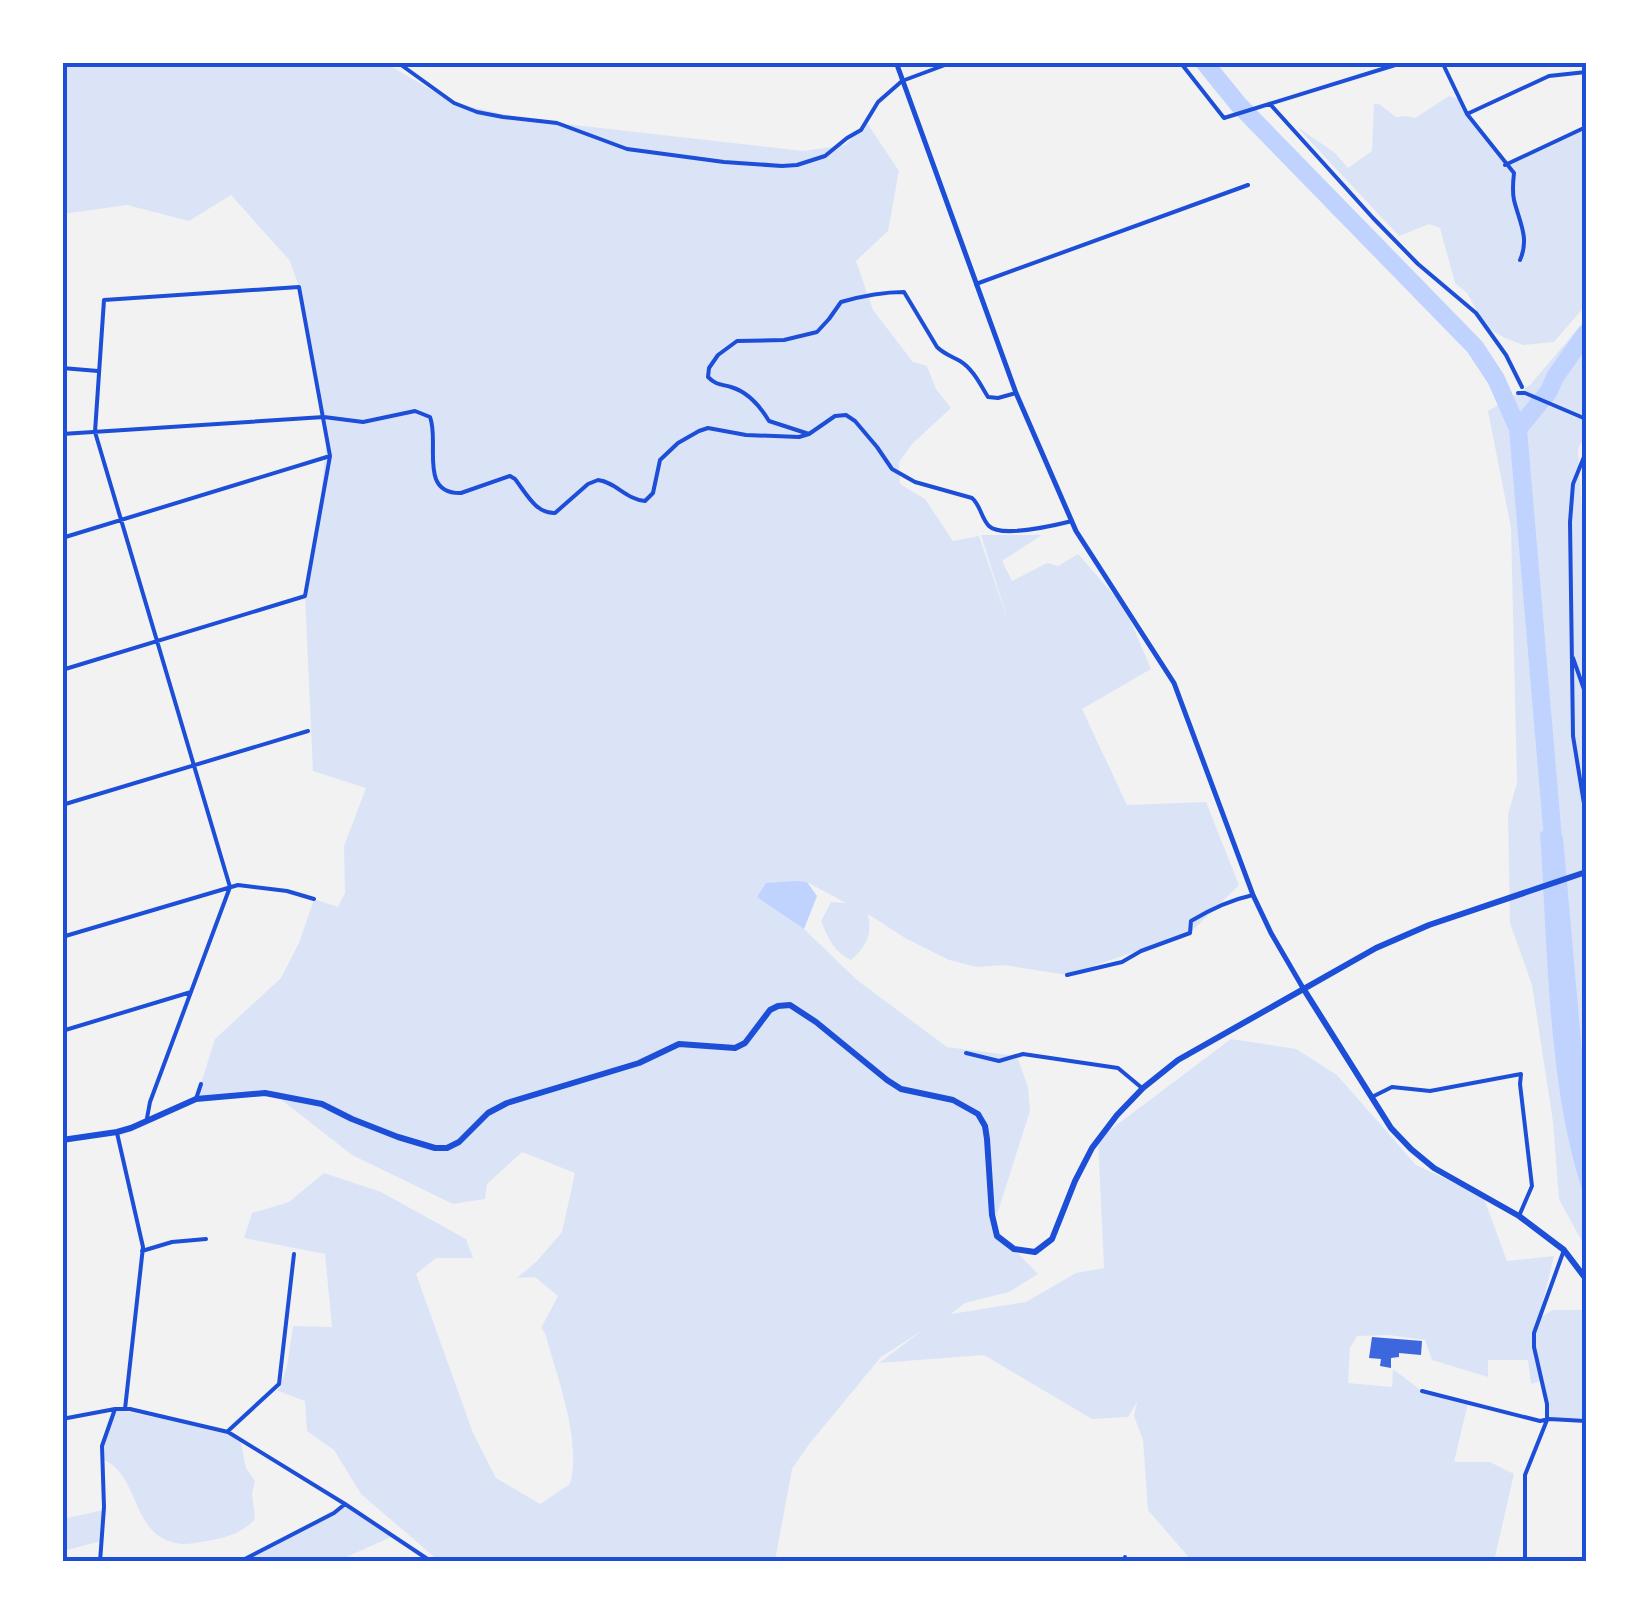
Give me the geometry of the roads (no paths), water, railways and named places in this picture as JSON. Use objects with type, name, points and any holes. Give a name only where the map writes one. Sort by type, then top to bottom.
[{"type":"main road","points":[[62,1140],[117,1132],[196,1099],[265,1093],[322,1104],[398,1137],[447,1148],[459,1142],[488,1112],[507,1103],[639,1063],[679,1044],[734,1048],[745,1044],[770,1010],[790,1006],[816,1022],[886,1080],[900,1088],[952,1100],[978,1114],[987,1139],[994,1227],[1004,1243],[1024,1252],[1035,1252],[1052,1239],[1092,1148],[1142,1088],[1178,1060],[1376,948],[1430,925],[1586,872]]},
{"type":"main road","points":[[1303,988],[1391,1128],[1411,1149],[1434,1168],[1520,1216],[1564,1250],[1586,1280]]},
{"type":"street","points":[[397,62],[454,103],[477,112],[557,123],[627,149],[782,166],[824,156],[861,130],[878,102],[902,81],[953,62]]},
{"type":"street","points":[[896,62],[1016,393],[1072,521],[1174,683],[1253,895],[1270,934],[1303,988]]},
{"type":"street","points":[[1180,62],[1224,118],[1405,62]]},
{"type":"street","points":[[1442,62],[1468,114],[1514,173],[1513,197],[1523,222],[1524,250],[1520,260]]},
{"type":"street","points":[[1468,114],[1549,76],[1586,72]]},
{"type":"street","points":[[1586,86],[1586,101]]},
{"type":"street","points":[[1267,105],[1418,264],[1476,313],[1506,354],[1522,391],[1586,419]]},
{"type":"street","points":[[1505,165],[1586,127]]},
{"type":"street","points":[[976,284],[1248,186]]},
{"type":"street","points":[[62,670],[158,641],[306,596],[330,456],[299,287],[104,300],[95,432],[158,641],[230,887],[150,1102],[146,1123]]},
{"type":"street","points":[[809,434],[769,421],[746,394],[715,384],[708,377],[709,368],[736,341],[784,340],[816,332],[841,302],[861,296],[904,292],[936,347],[963,362],[988,396],[998,398],[1016,393]]},
{"type":"street","points":[[62,368],[98,371]]},
{"type":"street","points":[[62,434],[324,417],[363,422],[406,412],[424,413],[433,425],[431,453],[440,486],[453,494],[461,493],[510,476],[541,512],[548,514],[598,480],[610,483],[631,499],[650,498],[660,460],[678,443],[708,428],[746,436],[799,437],[846,415],[878,447],[892,469],[916,482],[972,498],[993,530],[1005,532],[1072,521]]},
{"type":"street","points":[[1586,452],[1572,484],[1570,522],[1573,736],[1586,816]]},
{"type":"street","points":[[62,538],[330,456]]},
{"type":"street","points":[[1572,653],[1586,695]]},
{"type":"street","points":[[62,806],[308,732]]},
{"type":"street","points":[[62,937],[238,885],[287,891],[314,900]]},
{"type":"street","points":[[1067,976],[1122,962],[1190,933],[1190,921],[1218,905],[1253,895]]},
{"type":"street","points":[[62,1031],[191,992]]},
{"type":"street","points":[[966,1053],[998,1061],[1023,1054],[1118,1068],[1142,1088]]},
{"type":"street","points":[[1372,1097],[1392,1087],[1430,1091],[1521,1074],[1532,1186],[1520,1216]]},
{"type":"street","points":[[196,1099],[201,1084]]},
{"type":"street","points":[[117,1132],[142,1251],[124,1409]]},
{"type":"street","points":[[142,1251],[172,1242],[206,1240]]},
{"type":"street","points":[[1525,1562],[1524,1475],[1547,1420],[1534,1333],[1564,1250]]},
{"type":"street","points":[[228,1432],[278,1384],[294,1254]]},
{"type":"street","points":[[1422,1391],[1540,1421],[1586,1421]]},
{"type":"street","points":[[100,1562],[104,1506],[102,1446],[115,1409]]},
{"type":"street","points":[[62,1419],[124,1409],[228,1432],[432,1562]]},
{"type":"street","points":[[240,1562],[345,1504]]},
{"type":"water","points":[[1552,829],[1563,837],[1586,1098],[1586,1201],[1563,1113],[1551,1019],[1540,832]]},
{"type":"water","points":[[807,882],[817,896],[804,929],[757,897],[766,883]]},
{"type":"waterway","points":[[1204,62],[1238,104],[1475,347],[1496,379],[1518,429],[1554,851]]},
{"type":"waterway","points":[[1518,429],[1549,391],[1586,333]]}]
